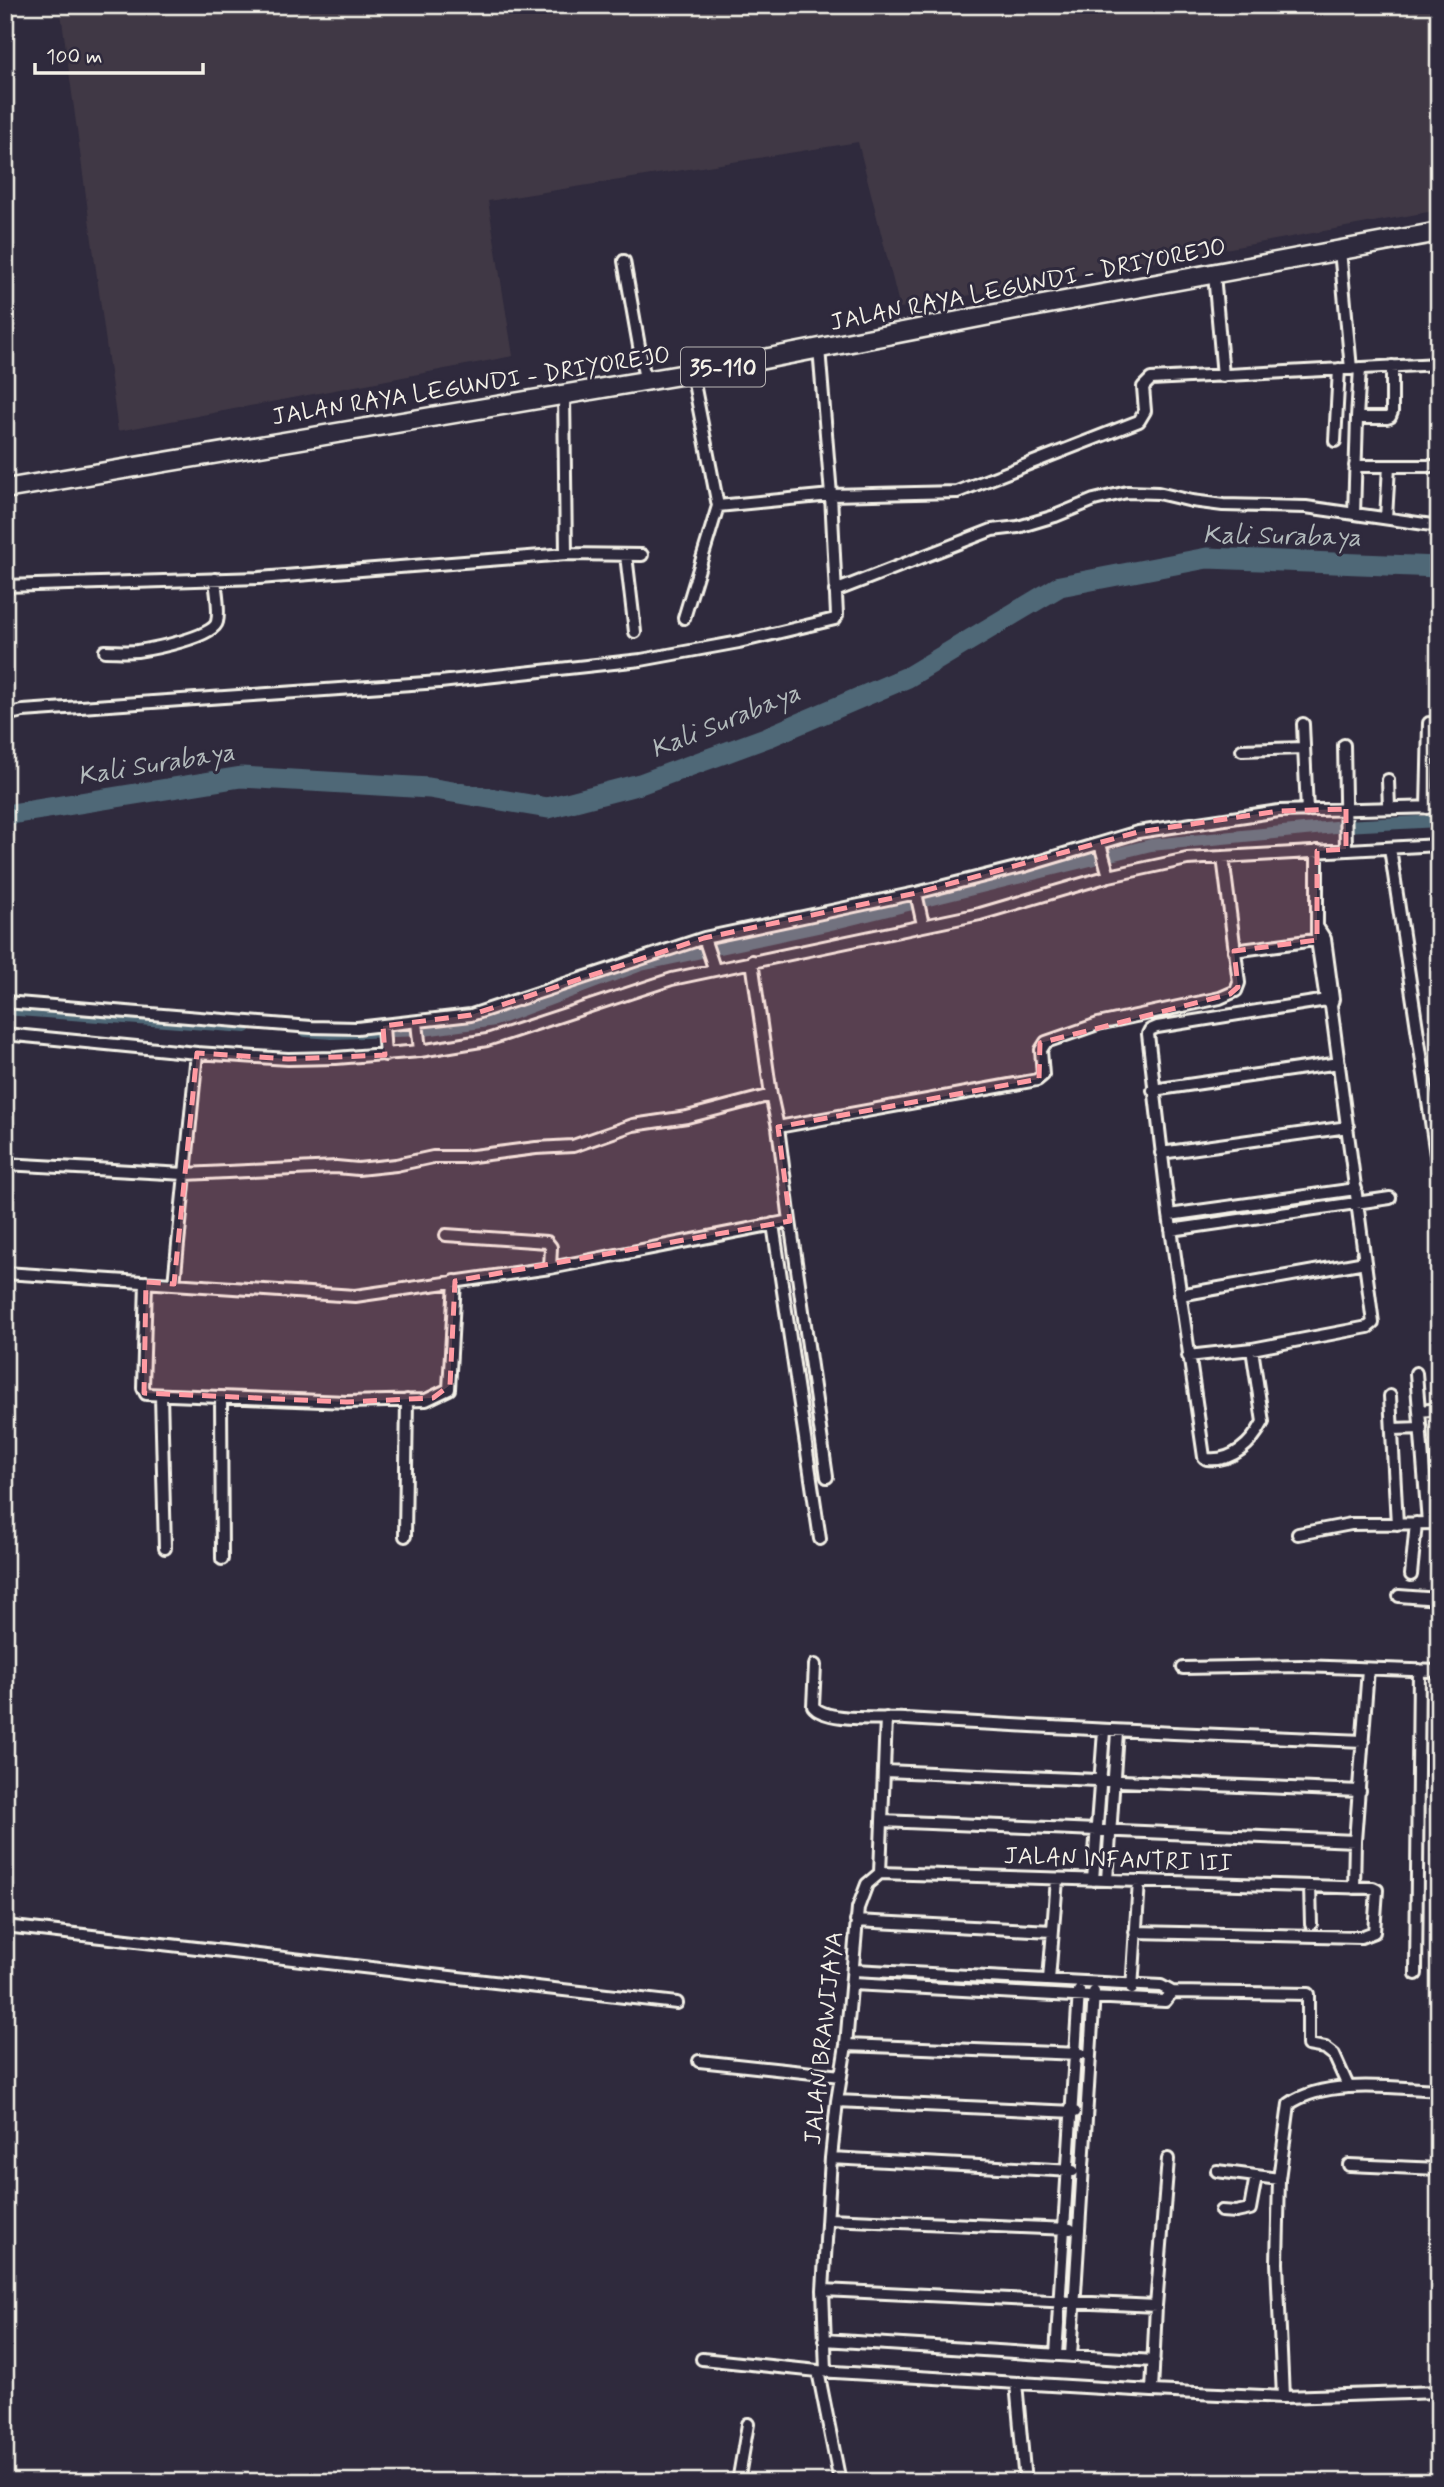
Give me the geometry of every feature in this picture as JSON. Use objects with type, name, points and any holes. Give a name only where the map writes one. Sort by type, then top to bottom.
[{"type":"main road","name":"JALAN RAYA LEGUNDI - DRIYOREJO","points":[[5,489],[692,373],[1439,232]]},
{"type":"street","points":[[1340,250],[1357,418],[1354,513]]},
{"type":"street","points":[[624,261],[645,380]]},
{"type":"street","points":[[1214,274],[1223,376]]},
{"type":"street","points":[[5,715],[23,710],[440,682],[641,660],[739,642],[835,619],[837,615],[831,495],[818,348]]},
{"type":"street","points":[[718,506],[831,495],[957,492],[1139,421],[1145,411],[1143,387],[1151,379],[1439,364]]},
{"type":"street","points":[[1357,418],[1387,418],[1392,415],[1392,366]]},
{"type":"street","points":[[1335,441],[1350,369]]},
{"type":"street","points":[[684,618],[718,506],[692,373]]},
{"type":"street","points":[[564,394],[566,554]]},
{"type":"street","points":[[1355,466],[1439,466]]},
{"type":"street","points":[[1386,518],[1389,466]]},
{"type":"street","points":[[835,591],[992,530],[1031,523],[1094,500],[1126,492],[1158,493],[1223,505],[1306,507],[1439,526]]},
{"type":"street","points":[[5,586],[259,578],[566,554],[642,555]]},
{"type":"street","points":[[626,555],[635,632]]},
{"type":"street","points":[[105,651],[138,651],[171,645],[197,637],[215,627],[215,579]]},
{"type":"street","points":[[5,1002],[311,1027],[383,1028],[447,1019],[494,1009],[551,987],[705,940],[916,894],[1100,846],[1138,832],[1279,811],[1433,807],[1429,723]]},
{"type":"street","points":[[1304,724],[1307,811]]},
{"type":"street","points":[[1344,745],[1346,811],[1351,846]]},
{"type":"street","points":[[1241,750],[1304,748]]},
{"type":"street","points":[[1388,779],[1389,808]]},
{"type":"street","points":[[5,1034],[288,1059],[384,1053],[487,1040],[713,964],[752,961],[922,920],[980,914],[1107,872],[1223,856],[1351,846],[1390,848],[1439,845]]},
{"type":"street","points":[[1100,846],[1107,872]]},
{"type":"street","points":[[1390,848],[1439,1175]]},
{"type":"street","points":[[1188,1356],[1252,1349],[1372,1325],[1358,1201],[1320,936],[1315,891],[1317,850]]},
{"type":"street","points":[[778,1127],[1039,1079],[1043,1075],[1041,1050],[1046,1042],[1098,1024],[1220,998],[1236,992],[1238,984],[1223,856]]},
{"type":"street","points":[[916,894],[922,920]]},
{"type":"street","points":[[1234,951],[1320,936]]},
{"type":"street","points":[[705,940],[713,964]]},
{"type":"street","points":[[752,961],[827,1477]]},
{"type":"street","points":[[1252,1349],[1263,1422],[1243,1449],[1210,1460],[1204,1457],[1188,1356],[1147,1041],[1150,1030],[1330,1002]]},
{"type":"street","points":[[417,1024],[419,1047]]},
{"type":"street","points":[[383,1028],[384,1053]]},
{"type":"street","points":[[174,1284],[197,1053]]},
{"type":"street","points":[[1153,1090],[1339,1063]]},
{"type":"street","points":[[5,1164],[185,1174],[336,1167],[358,1169],[433,1157],[465,1157],[573,1146],[633,1125],[687,1117],[771,1095]]},
{"type":"street","points":[[1161,1153],[1348,1127]]},
{"type":"street","points":[[1169,1215],[1356,1189]]},
{"type":"street","points":[[1171,1230],[1390,1198]]},
{"type":"street","points":[[5,1273],[146,1287],[174,1284],[355,1296],[455,1285],[790,1221]]},
{"type":"street","points":[[773,1224],[820,1539]]},
{"type":"street","points":[[446,1235],[547,1242],[551,1247],[550,1268]]},
{"type":"street","points":[[1180,1295],[1365,1262]]},
{"type":"street","points":[[146,1287],[143,1390],[146,1394],[347,1402],[433,1398],[450,1387],[455,1285]]},
{"type":"street","points":[[1298,1534],[1343,1525],[1433,1523],[1416,1373]]},
{"type":"street","points":[[161,1395],[165,1548]]},
{"type":"street","points":[[1390,1396],[1397,1524]]},
{"type":"street","points":[[221,1397],[222,1559]]},
{"type":"street","points":[[405,1536],[407,1400]]},
{"type":"street","points":[[1420,1411],[1439,1409]]},
{"type":"street","points":[[1393,1429],[1421,1428]]},
{"type":"street","points":[[1411,1575],[1416,1523]]},
{"type":"street","points":[[1399,1596],[1439,1599]]},
{"type":"street","points":[[815,1665],[812,1695],[816,1710],[834,1717],[1117,1732],[1363,1741]]},
{"type":"street","points":[[1183,1668],[1301,1665],[1439,1671]]},
{"type":"street","points":[[1135,1932],[1310,1936],[1371,1935],[1374,1932],[1377,1890],[1354,1888],[1368,1669]]},
{"type":"street","points":[[1416,1975],[1419,1670]]},
{"type":"street","points":[[880,1873],[886,1718]]},
{"type":"street","points":[[1093,1880],[1104,1731]]},
{"type":"street","points":[[1107,1880],[1117,1732]]},
{"type":"street","points":[[885,1771],[1360,1791]]},
{"type":"street","points":[[882,1821],[1355,1841]]},
{"type":"street","name":"JALAN INFANTRI III","points":[[880,1873],[1354,1888]]},
{"type":"street","name":"JALAN BRAWIJAYA","points":[[840,2482],[822,2371],[823,2290],[831,2158],[853,1984],[856,1921],[867,1884],[880,1873]]},
{"type":"street","points":[[1049,1980],[1058,1879]]},
{"type":"street","points":[[1132,1999],[1139,1881]]},
{"type":"street","points":[[1310,1886],[1311,1924]]},
{"type":"street","points":[[856,1921],[1052,1931]]},
{"type":"street","points":[[5,1926],[677,2003]]},
{"type":"street","points":[[854,1970],[1161,1986],[1172,1992],[1308,1994],[1308,2045],[1325,2048],[1334,2055],[1348,2085]]},
{"type":"street","points":[[1056,2355],[1079,1982]]},
{"type":"street","points":[[1071,2356],[1094,1983]]},
{"type":"street","points":[[853,1984],[1165,2001],[1172,1992]]},
{"type":"street","points":[[846,2045],[1090,2054]]},
{"type":"street","points":[[699,2061],[841,2076]]},
{"type":"street","points":[[1283,2397],[1278,2263],[1279,2179],[1289,2104],[1298,2098],[1348,2085],[1439,2090]]},
{"type":"street","points":[[837,2101],[1086,2113]]},
{"type":"street","points":[[831,2158],[1082,2172]]},
{"type":"street","points":[[1152,2391],[1168,2159]]},
{"type":"street","points":[[1349,2165],[1439,2169]]},
{"type":"street","points":[[1217,2171],[1279,2179]]},
{"type":"street","points":[[1222,2211],[1250,2209],[1256,2176]]},
{"type":"street","points":[[828,2219],[1079,2230]]},
{"type":"street","points":[[823,2290],[1156,2305]]},
{"type":"street","points":[[824,2340],[1154,2361]]},
{"type":"street","points":[[702,2359],[822,2371],[1016,2384],[1283,2397],[1439,2392]]},
{"type":"street","points":[[1016,2384],[1026,2482]]},
{"type":"street","points":[[738,2482],[748,2424]]},
{"type":"highlighted area","points":[[1346,809],[1346,849],[1317,851],[1317,940],[1234,951],[1238,987],[1230,994],[1040,1043],[1039,1079],[778,1127],[790,1221],[455,1281],[450,1385],[433,1398],[347,1402],[144,1393],[146,1282],[174,1284],[197,1053],[288,1059],[385,1055],[383,1026],[471,1015],[704,938],[916,893],[1138,832],[1279,811]]},
{"type":"shaded area","points":[[60,5],[1439,5],[1439,210],[900,308],[858,142],[488,201],[513,356],[118,431]]},
{"type":"waterway","name":"Kali Surabaya","points":[[5,815],[241,777],[429,788],[548,808],[640,784],[768,737],[908,677],[1060,586],[1207,558],[1439,567]]},
{"type":"waterway","points":[[306,1031],[332,1033],[424,1030],[495,1020],[641,965],[827,925],[1151,845],[1345,826],[1439,821]]},
{"type":"waterway","points":[[5,1009],[246,1027]]}]
